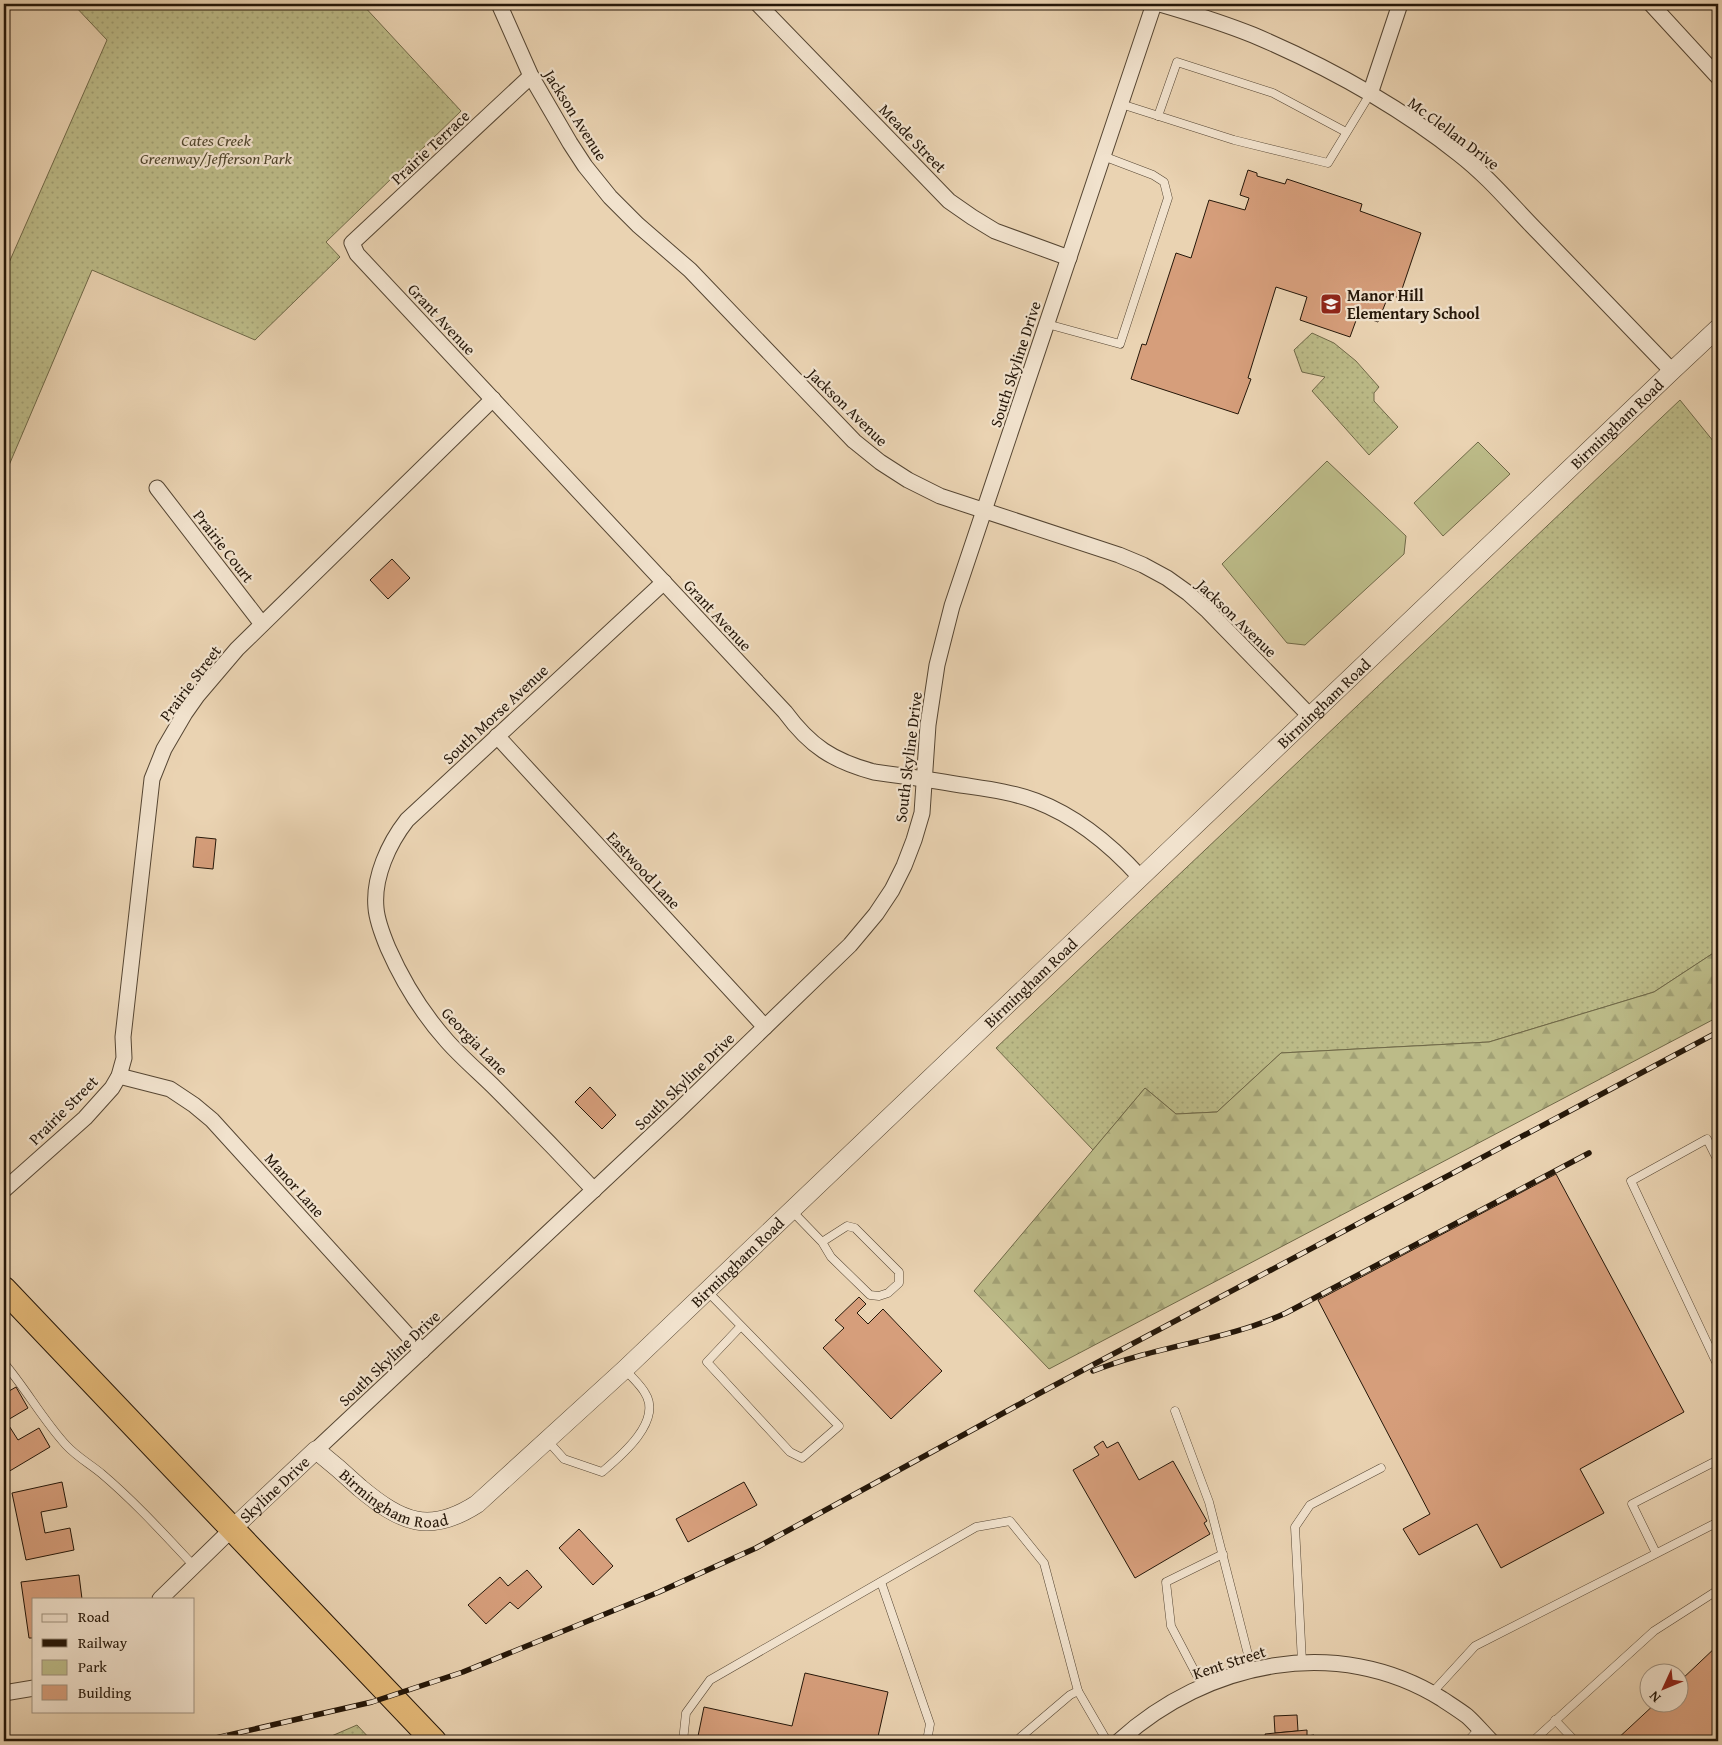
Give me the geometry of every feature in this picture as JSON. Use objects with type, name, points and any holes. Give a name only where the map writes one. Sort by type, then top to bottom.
[{"type":"highway","points":[[4,1289],[434,1741]]},
{"type":"street","name":"Jackson Avenue","points":[[499,4],[531,76],[585,166],[610,197],[638,225],[696,276],[854,441],[880,462],[908,480],[940,496],[1119,555],[1143,565],[1166,578],[1188,593],[1208,611],[1310,716]]},
{"type":"street","name":"Meade Street","points":[[758,4],[949,201],[995,231],[1069,258]]},
{"type":"street","name":"South Skyline Drive","points":[[316,1450],[594,1190],[850,945],[876,914],[892,890],[904,866],[922,813],[928,725],[937,665],[952,606],[1154,4]]},
{"type":"street","name":"Mc Clellan Drive","points":[[1160,4],[1252,35],[1303,58],[1370,94],[1459,154],[1495,185],[1537,232],[1672,371]]},
{"type":"street","points":[[1370,94],[1400,4]]},
{"type":"street","points":[[1651,4],[1718,77]]},
{"type":"street","name":"Prairie Terrace","points":[[352,243],[531,76]]},
{"type":"street","name":"Grant Avenue","points":[[352,243],[357,254],[814,745],[832,758],[874,772],[1008,792],[1036,801],[1060,812],[1103,840],[1140,877]]},
{"type":"street","name":"Birmingham Road","points":[[316,1450],[389,1511],[408,1520],[424,1522],[444,1520],[461,1515],[477,1504],[625,1369],[1718,328]]},
{"type":"street","name":"Prairie Street","points":[[4,1190],[94,1109],[119,1076],[124,1058],[123,1037],[152,779],[164,749],[189,707],[237,649],[493,400]]},
{"type":"street","name":"Prairie Court","points":[[157,488],[262,624]]},
{"type":"street","name":"South Morse Avenue","points":[[377,890],[380,873],[388,851],[399,830],[407,820],[664,582]]},
{"type":"street","name":"Eastwood Lane","points":[[497,736],[765,1027]]},
{"type":"street","name":"Georgia Lane","points":[[377,890],[376,908],[384,938],[411,994],[428,1019],[448,1042],[479,1071],[594,1190]]},
{"type":"street","name":"Manor Lane","points":[[119,1076],[170,1089],[212,1120],[422,1351]]},
{"type":"street","name":"Skyline Drive","points":[[232,1528],[316,1450]]},
{"type":"street","points":[[161,1598],[232,1528]]},
{"type":"street","name":"Kent Street","points":[[1119,1741],[1144,1721],[1172,1703],[1203,1687],[1252,1670],[1302,1662],[1345,1664],[1378,1671],[1402,1679],[1432,1693],[1468,1717],[1491,1741]]},
{"type":"street","points":[[4,1693],[32,1688]]},
{"type":"lane","points":[[1158,116],[1177,62],[1273,94],[1346,132]]},
{"type":"lane","points":[[1121,104],[1234,140],[1328,162],[1370,94]]},
{"type":"lane","points":[[1047,324],[1120,344],[1168,198],[1164,182],[1153,175],[1103,156]]},
{"type":"lane","points":[[1718,1161],[1707,1139],[1631,1181],[1718,1366]]},
{"type":"lane","points":[[791,1210],[822,1242],[831,1257],[870,1295],[879,1296],[888,1293],[899,1283],[899,1272],[855,1228],[847,1226],[822,1242]]},
{"type":"lane","points":[[707,1291],[839,1426],[802,1458],[790,1452],[707,1362],[741,1326]]},
{"type":"lane","points":[[4,1363],[46,1423],[66,1446],[75,1455],[100,1472],[142,1511],[194,1566]]},
{"type":"lane","points":[[548,1440],[564,1459],[602,1472],[619,1458],[643,1430],[650,1411],[646,1394],[625,1369]]},
{"type":"lane","points":[[1175,1412],[1209,1502],[1252,1670]]},
{"type":"lane","points":[[1656,1553],[1632,1504],[1718,1460]]},
{"type":"lane","points":[[1302,1662],[1295,1527],[1310,1505],[1381,1468]]},
{"type":"lane","points":[[683,1741],[686,1713],[710,1680],[976,1527],[1010,1521],[1044,1564],[1078,1692],[1107,1741]]},
{"type":"lane","points":[[1432,1693],[1475,1646],[1718,1522]]},
{"type":"lane","points":[[1203,1687],[1171,1626],[1166,1582],[1223,1554]]},
{"type":"lane","points":[[881,1582],[930,1724],[927,1741]]},
{"type":"lane","points":[[1533,1741],[1654,1631],[1718,1590]]},
{"type":"lane","points":[[1016,1741],[1070,1695],[1078,1692]]},
{"type":"lane","points":[[1555,1720],[1575,1741]]},
{"type":"lane","points":[[1468,1741],[1479,1729]]},
{"type":"green space","name":"Cates Creek Greenway/Jefferson Park","points":[[73,4],[362,4],[461,111],[326,242],[340,257],[255,340],[92,270],[4,477],[4,274],[107,40]]},
{"type":"green space","points":[[1312,333],[1334,343],[1356,361],[1379,387],[1374,393],[1374,401],[1398,427],[1369,455],[1312,391],[1325,377],[1302,372],[1294,350]]},
{"type":"green space","points":[[1680,400],[1718,447],[1718,950],[1654,992],[1489,1042],[1281,1053],[1217,1112],[1176,1114],[1145,1088],[1093,1150],[996,1048]]},
{"type":"green space","points":[[1478,442],[1510,474],[1443,536],[1414,503]]},
{"type":"green space","points":[[1327,461],[1406,536],[1404,554],[1305,645],[1287,643],[1222,564]]},
{"type":"green space","points":[[1718,950],[1718,1017],[1049,1369],[974,1291],[1145,1088],[1176,1114],[1217,1112],[1281,1053],[1489,1042],[1654,992]]},
{"type":"green space","points":[[357,1725],[372,1741],[320,1741]]},
{"type":"building","name":"Manor Hill Elementary School","points":[[1248,170],[1257,173],[1257,176],[1285,184],[1287,179],[1362,204],[1360,211],[1421,233],[1399,298],[1389,294],[1378,322],[1358,315],[1350,337],[1300,320],[1307,297],[1276,287],[1248,378],[1251,379],[1238,414],[1131,379],[1142,344],[1146,345],[1176,253],[1191,258],[1209,200],[1245,210],[1249,198],[1240,195]]},
{"type":"building","points":[[392,559],[410,578],[388,599],[370,580]]},
{"type":"building","points":[[196,837],[216,839],[213,869],[193,867]]},
{"type":"building","points":[[590,1087],[616,1115],[602,1129],[575,1102]]},
{"type":"building","points":[[1556,1174],[1684,1412],[1580,1469],[1604,1513],[1501,1568],[1477,1524],[1419,1555],[1403,1529],[1430,1514],[1318,1300]]},
{"type":"building","points":[[859,1297],[866,1304],[857,1313],[868,1324],[883,1309],[942,1371],[891,1419],[823,1348],[844,1328],[835,1320]]},
{"type":"building","points":[[16,1387],[28,1408],[6,1421],[18,1440],[39,1428],[50,1447],[8,1472],[4,1465],[4,1394]]},
{"type":"building","points":[[1103,1441],[1107,1448],[1118,1442],[1139,1480],[1173,1461],[1207,1521],[1204,1523],[1210,1534],[1135,1578],[1073,1470],[1099,1455],[1094,1447]]},
{"type":"building","points":[[62,1482],[67,1507],[41,1512],[45,1533],[70,1528],[74,1550],[26,1560],[12,1493]]},
{"type":"building","points":[[744,1482],[757,1505],[688,1542],[676,1519]]},
{"type":"building","points":[[579,1529],[613,1566],[593,1585],[559,1548]]},
{"type":"building","points":[[527,1570],[542,1587],[518,1609],[510,1602],[486,1624],[468,1605],[500,1577],[508,1586]]},
{"type":"building","points":[[79,1575],[82,1598],[32,1598],[32,1638],[29,1638],[21,1582]]},
{"type":"building","points":[[1718,1645],[1718,1741],[1615,1741],[1646,1712],[1690,1712],[1690,1672]]},
{"type":"building","points":[[805,1673],[888,1692],[877,1741],[697,1741],[704,1707],[792,1726]]},
{"type":"building","points":[[1297,1715],[1298,1731],[1275,1733],[1274,1716]]},
{"type":"building","points":[[1307,1730],[1307,1736],[1314,1735],[1314,1741],[1260,1741],[1266,1739],[1265,1734]]},
{"type":"railway","points":[[195,1741],[207,1740],[372,1702],[463,1672],[659,1592],[756,1548],[1040,1393],[1718,1032]]},
{"type":"railway","points":[[1093,1371],[1141,1355],[1263,1323],[1286,1313],[1589,1153]]},
{"type":"place","name":"Manor Hill Elementary School","points":[[1331,304]]}]
